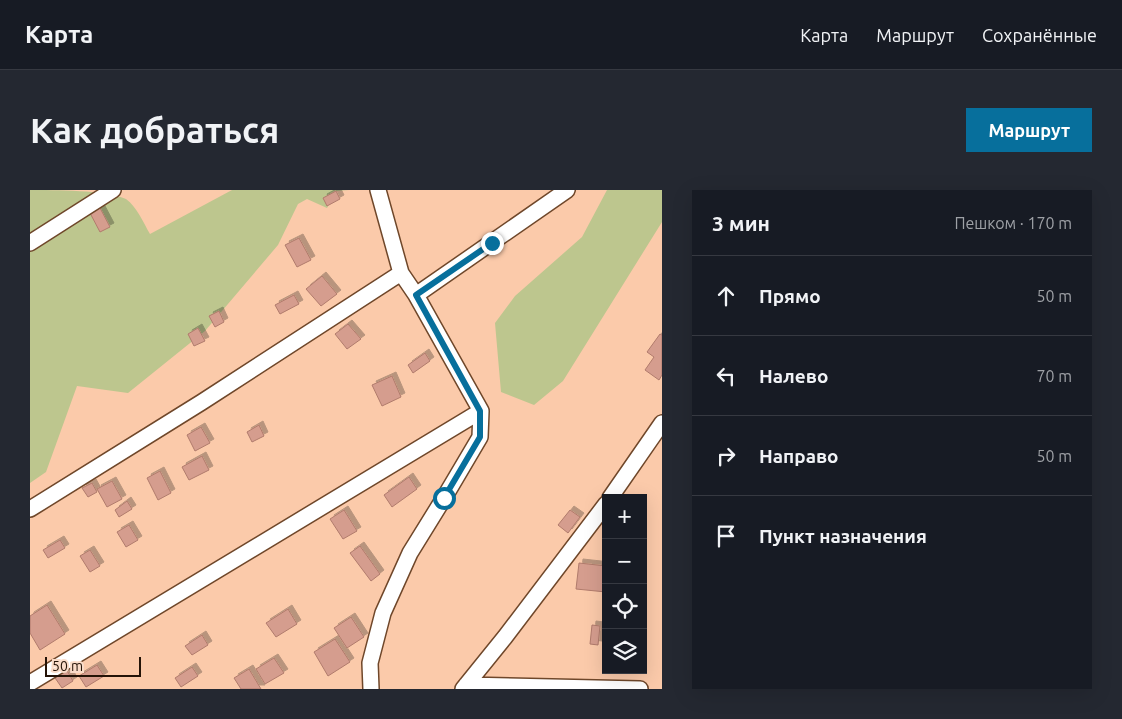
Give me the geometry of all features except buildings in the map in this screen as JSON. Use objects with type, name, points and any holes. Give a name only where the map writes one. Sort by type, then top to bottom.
[{"type":"street","points":[[30,243],[114,190]]},
{"type":"street","points":[[371,689],[370,662],[382,613],[410,553],[480,437],[480,411],[416,295],[401,273],[378,190]]},
{"type":"street","points":[[416,295],[567,190]]},
{"type":"street","points":[[30,509],[202,402],[401,273]]},
{"type":"street","points":[[30,683],[480,411]]},
{"type":"street","points":[[613,494],[662,423]]},
{"type":"street","points":[[465,687],[506,637],[602,509]]},
{"type":"street","points":[[465,687],[640,689]]},
{"type":"green space","points":[[30,190],[94,192],[126,199],[137,210],[150,234],[232,190],[349,190],[336,191],[327,208],[307,199],[298,204],[278,245],[205,331],[128,393],[77,386],[46,472],[30,483]]},
{"type":"green space","points":[[607,190],[662,190],[662,222],[563,381],[534,405],[501,392],[495,323],[515,296],[582,237]]},
{"type":"route","points":[[444,498],[480,437],[480,411],[416,295],[492,243]]}]
